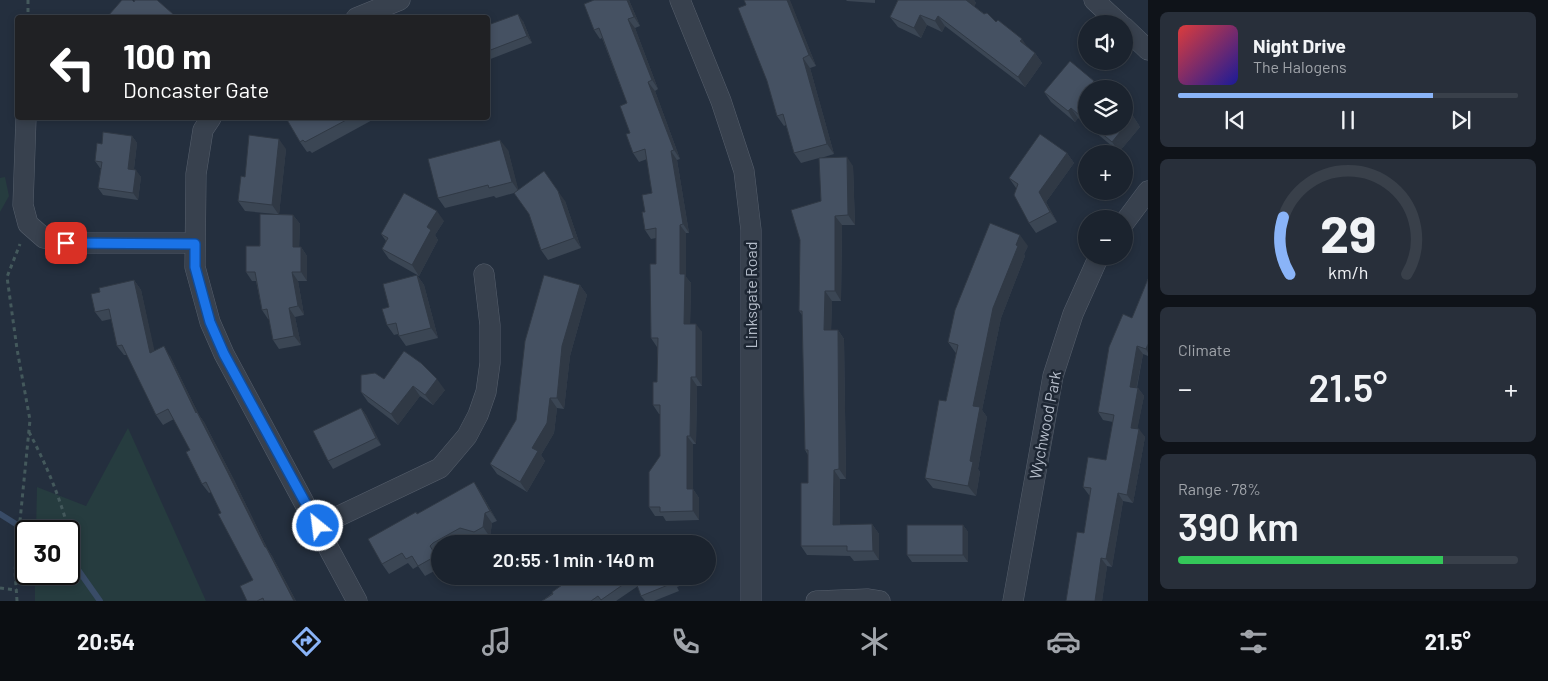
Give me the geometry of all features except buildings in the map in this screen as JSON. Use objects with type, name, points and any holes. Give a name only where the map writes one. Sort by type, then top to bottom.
[{"type":"street","points":[[363,15],[400,0]]},
{"type":"street","name":"Linksgate Road","points":[[680,0],[721,101],[744,171],[751,230],[751,601]]},
{"type":"street","points":[[1094,0],[1110,15]]},
{"type":"street","points":[[1133,36],[1148,50]]},
{"type":"street","points":[[26,120],[23,205],[28,224],[44,238],[66,243],[195,244]]},
{"type":"street","points":[[210,120],[203,130],[196,174],[195,267],[210,322],[224,354],[357,601]]},
{"type":"street","points":[[1133,211],[1148,192]]},
{"type":"street","name":"Wychwood Park","points":[[1013,601],[1053,376],[1073,314],[1095,265]]},
{"type":"street","points":[[318,526],[440,468],[467,436],[478,415],[486,392],[490,363],[490,324],[484,274]]},
{"type":"street","points":[[816,601],[867,599],[880,601]]},
{"type":"path","points":[[28,0],[28,15]]},
{"type":"path","points":[[17,601],[15,571],[30,420],[17,349],[7,277],[28,224]]},
{"type":"path","points":[[29,431],[45,461],[66,520]]},
{"type":"path","points":[[0,588],[17,590]]},
{"type":"green space","points":[[5,177],[9,196],[0,212],[0,178]]},
{"type":"green space","points":[[128,428],[206,601],[35,601],[35,585],[80,585],[80,520],[36,520],[37,487],[86,506]]},
{"type":"waterway","points":[[0,514],[15,523]]},
{"type":"waterway","points":[[80,573],[100,601]]},
{"type":"route","points":[[66,243],[195,244],[195,267],[210,322],[224,354],[318,526]]}]
